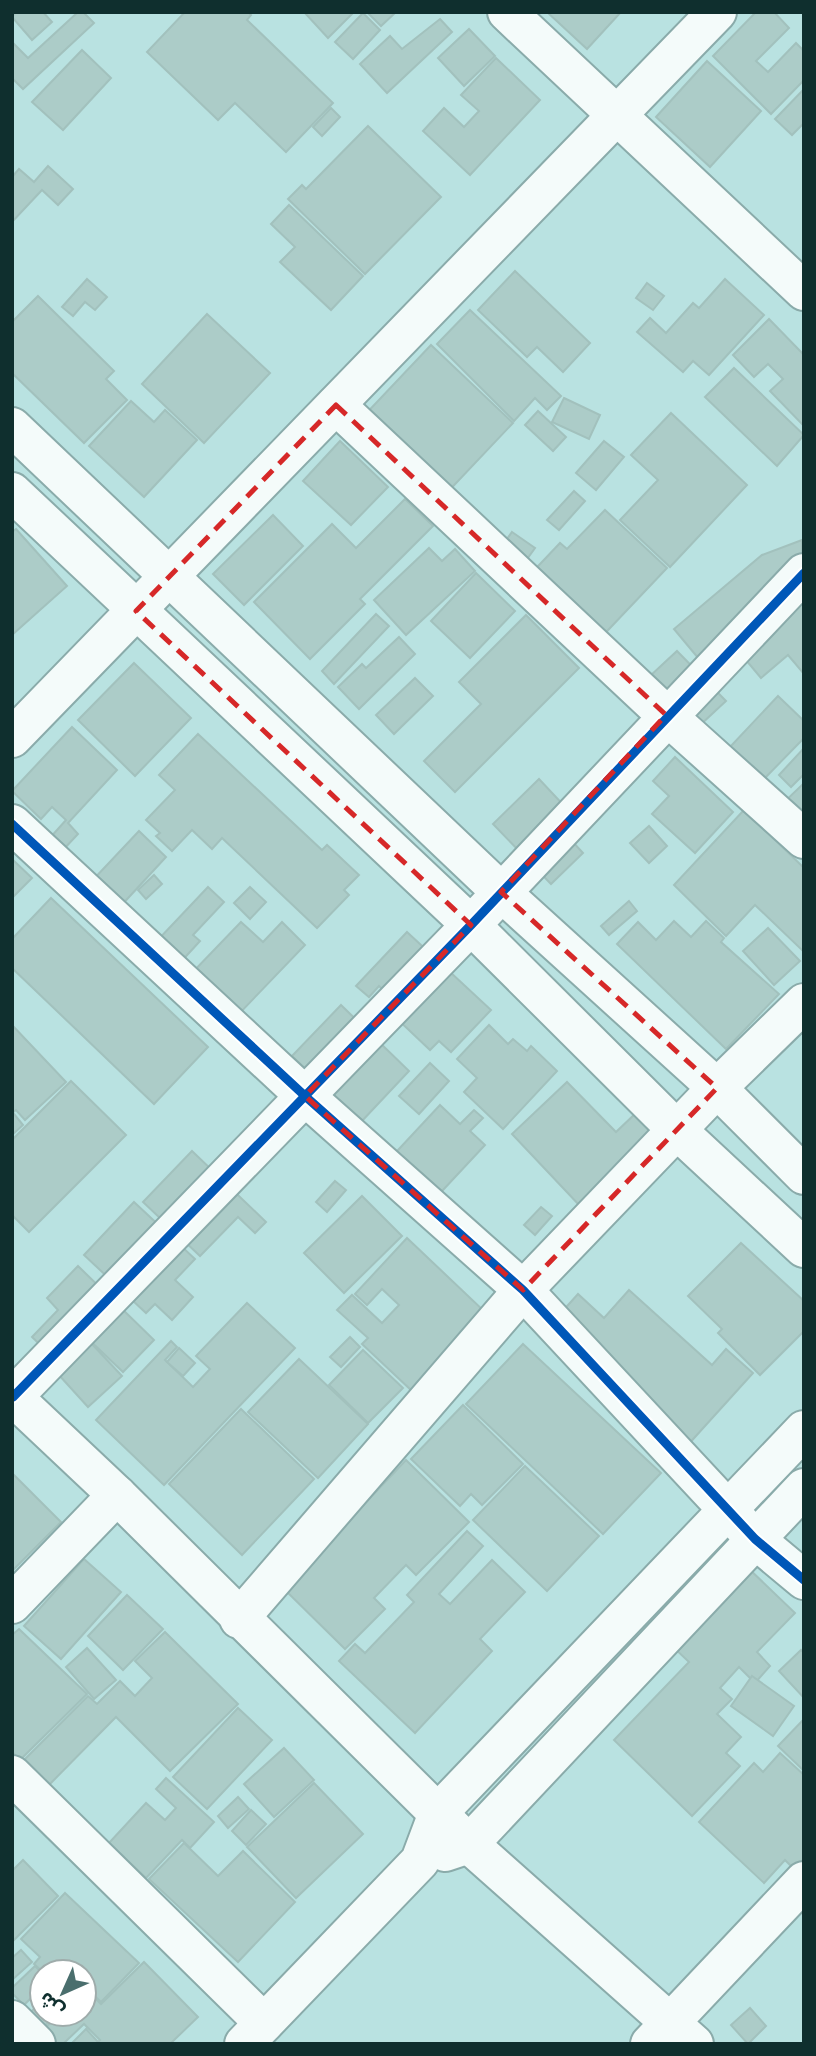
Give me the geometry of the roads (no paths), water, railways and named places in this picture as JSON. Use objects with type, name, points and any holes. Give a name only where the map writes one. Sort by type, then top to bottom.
[{"type":"street","points":[[507,12],[804,291]]},
{"type":"street","points":[[12,738],[717,12]]},
{"type":"street","points":[[336,405],[666,715],[804,839]]},
{"type":"street","points":[[12,427],[501,892],[717,1088],[804,1175]]},
{"type":"street","points":[[12,492],[471,925],[678,1131],[804,1248]]},
{"type":"street","points":[[804,573],[666,715],[471,925],[13,1397],[117,1495],[239,1619],[469,1844],[671,2037],[804,1881]]},
{"type":"street","points":[[12,824],[305,1096],[523,1290],[755,1539],[804,1580]]},
{"type":"street","points":[[239,1619],[523,1290],[717,1088],[804,1003]]},
{"type":"street","points":[[12,1775],[254,2034],[420,1861],[438,1813],[804,1430]]},
{"type":"street","points":[[420,1861],[469,1844],[804,1488]]},
{"type":"street","points":[[12,1604],[117,1495]]},
{"type":"street","points":[[12,2020],[36,2044]]}]
